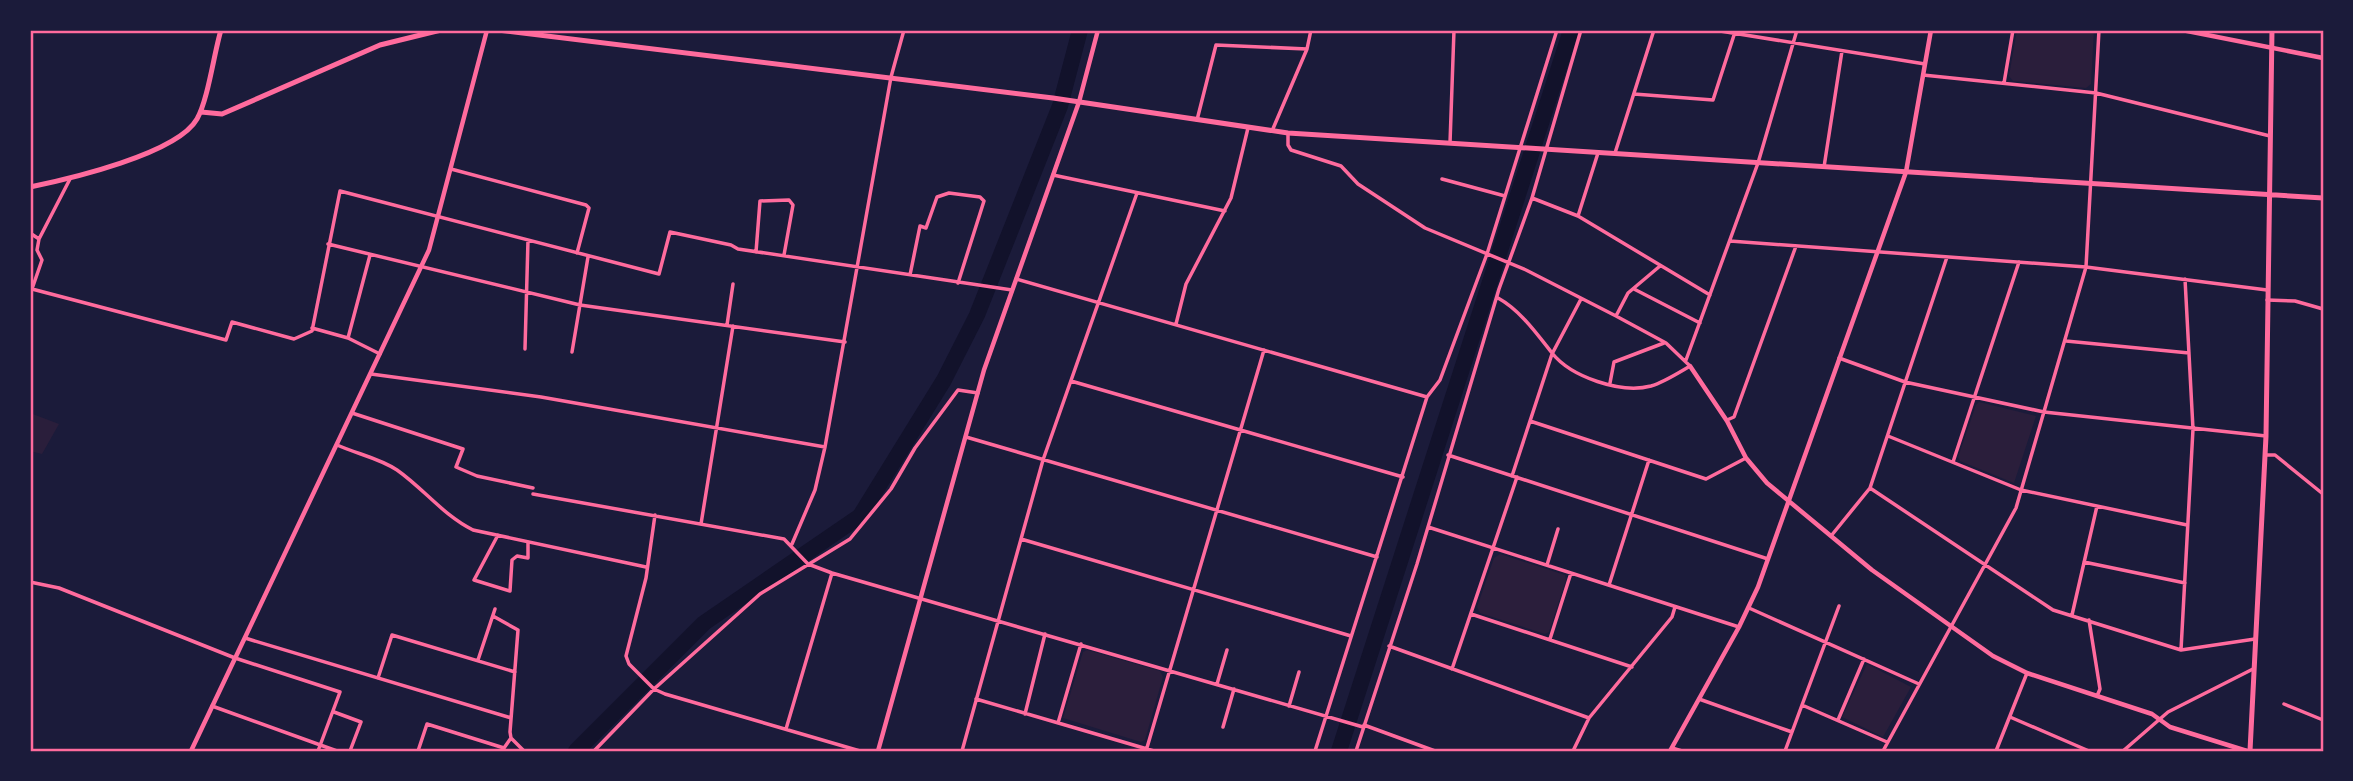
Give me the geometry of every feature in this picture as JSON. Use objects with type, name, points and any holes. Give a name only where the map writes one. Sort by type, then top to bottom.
[{"type":"main road","points":[[30,187],[106,169],[177,137],[191,127],[201,112],[220,30]]},
{"type":"main road","points":[[201,112],[222,114],[380,45],[441,30]]},
{"type":"main road","points":[[498,30],[736,61],[891,77],[1272,131],[2323,198]]},
{"type":"main road","points":[[2248,751],[2266,455],[2272,30]]},
{"type":"street","points":[[191,751],[422,267],[439,217],[487,30]]},
{"type":"street","points":[[792,544],[815,490],[825,447],[891,77],[904,30]]},
{"type":"street","points":[[878,751],[978,393],[1079,102],[1098,30]]},
{"type":"street","points":[[1272,131],[1307,49],[1311,30]]},
{"type":"street","points":[[1450,143],[1454,30]]},
{"type":"street","points":[[1315,751],[1427,397],[1440,380],[1488,254],[1557,30]]},
{"type":"street","points":[[1356,751],[1509,263],[1532,198],[1543,149],[1581,30]]},
{"type":"street","points":[[1615,153],[1654,30]]},
{"type":"street","points":[[1714,30],[1925,64]]},
{"type":"street","points":[[1686,360],[1758,163],[1797,30]]},
{"type":"street","points":[[1682,751],[1671,750],[1749,608],[1906,172],[1931,30]]},
{"type":"street","points":[[2004,83],[2013,30]]},
{"type":"street","points":[[1883,751],[2016,508],[2086,267],[2099,30]]},
{"type":"street","points":[[2182,30],[2323,58]]},
{"type":"street","points":[[1634,94],[1713,100],[1735,32]]},
{"type":"street","points":[[1196,121],[1216,45],[1307,49]]},
{"type":"street","points":[[1824,167],[1842,50]]},
{"type":"street","points":[[1923,75],[2096,93],[2270,136]]},
{"type":"street","points":[[1176,324],[1186,284],[1225,211],[1248,128]]},
{"type":"street","points":[[1288,132],[1288,145],[1291,150],[1341,166],[1358,184],[1425,228],[1509,263],[1666,343],[1686,360],[1727,421],[1746,458],[1767,483],[1879,575],[1993,656],[2027,673],[2152,714],[2170,727],[2248,751]]},
{"type":"street","points":[[1578,216],[1598,153]]},
{"type":"street","points":[[451,169],[586,205],[589,208],[578,253]]},
{"type":"street","points":[[1054,175],[1225,211]]},
{"type":"street","points":[[71,179],[39,239],[37,250],[42,260],[32,289],[226,341],[232,322],[294,339],[312,331],[340,191],[659,274],[670,232],[756,252],[1012,290]]},
{"type":"street","points":[[1441,179],[1505,196]]},
{"type":"street","points":[[962,751],[1044,460],[1137,193]]},
{"type":"street","points":[[910,276],[920,226],[926,228],[937,197],[949,194],[980,197],[984,201],[958,283]]},
{"type":"street","points":[[1532,198],[1578,216],[1710,295]]},
{"type":"street","points":[[756,252],[761,201],[789,200],[793,205],[784,255]]},
{"type":"street","points":[[30,233],[39,239]]},
{"type":"street","points":[[525,349],[528,240]]},
{"type":"street","points":[[1730,241],[2086,267],[2267,290]]},
{"type":"street","points":[[328,244],[580,305],[845,342]]},
{"type":"street","points":[[1727,421],[1734,418],[1796,246]]},
{"type":"street","points":[[348,338],[370,255]]},
{"type":"street","points":[[572,352],[588,257]]},
{"type":"street","points":[[1830,536],[1870,488],[1947,257]]},
{"type":"street","points":[[1954,462],[2020,262]]},
{"type":"street","points":[[1616,316],[1633,289],[1660,266]]},
{"type":"street","points":[[1016,279],[1427,397]]},
{"type":"street","points":[[2181,650],[2193,429],[2185,279]]},
{"type":"street","points":[[727,325],[733,284]]},
{"type":"street","points":[[1633,289],[1700,323]]},
{"type":"street","points":[[1498,298],[1508,304],[1552,354],[1573,372],[1631,390],[1654,386],[1690,366]]},
{"type":"street","points":[[1452,669],[1493,548],[1552,354],[1581,298]]},
{"type":"street","points":[[2267,300],[2295,301],[2323,309]]},
{"type":"street","points":[[701,524],[733,326]]},
{"type":"street","points":[[312,328],[348,338],[380,354]]},
{"type":"street","points":[[2066,341],[2189,354]]},
{"type":"street","points":[[1610,383],[1614,362],[1666,343]]},
{"type":"street","points":[[1147,750],[1264,350]]},
{"type":"street","points":[[1839,358],[1905,382],[2044,412],[2266,436]]},
{"type":"street","points":[[371,374],[541,397],[825,447]]},
{"type":"street","points":[[1071,381],[1403,477]]},
{"type":"street","points":[[594,751],[654,689],[760,594],[850,539],[870,517],[958,390],[978,393]]},
{"type":"street","points":[[352,413],[463,449],[456,467],[477,476],[533,488]]},
{"type":"street","points":[[1530,421],[1706,480],[1746,458]]},
{"type":"street","points":[[965,436],[1377,556]]},
{"type":"street","points":[[1888,436],[2021,490],[2188,525]]},
{"type":"street","points":[[337,445],[380,460],[397,470],[452,520],[473,530],[646,568]]},
{"type":"street","points":[[1448,455],[1768,559]]},
{"type":"street","points":[[2266,455],[2275,456],[2323,494]]},
{"type":"street","points":[[1609,585],[1649,460]]},
{"type":"street","points":[[1870,488],[2053,610],[2181,650],[2256,639]]},
{"type":"street","points":[[533,494],[785,539],[808,564],[832,573],[1364,726],[1435,751]]},
{"type":"street","points":[[2072,615],[2097,506]]},
{"type":"street","points":[[655,515],[626,656],[629,664],[654,689],[860,751]]},
{"type":"street","points":[[1427,526],[1739,628]]},
{"type":"street","points":[[1547,565],[1558,529]]},
{"type":"street","points":[[498,535],[474,579],[510,591],[512,560],[517,556],[528,558],[528,542]]},
{"type":"street","points":[[1021,539],[1352,636]]},
{"type":"street","points":[[2084,562],[2185,583]]},
{"type":"street","points":[[786,730],[832,573]]},
{"type":"street","points":[[1550,639],[1571,573]]},
{"type":"street","points":[[30,582],[59,588],[235,658],[340,692],[318,751]]},
{"type":"street","points":[[1573,751],[1589,718],[1672,617],[1675,607]]},
{"type":"street","points":[[1785,751],[1839,607]]},
{"type":"street","points":[[1749,608],[1919,684]]},
{"type":"street","points":[[477,660],[495,609]]},
{"type":"street","points":[[1471,614],[1632,667]]},
{"type":"street","points":[[418,751],[427,724],[504,748],[511,738],[519,630],[493,616]]},
{"type":"street","points":[[2089,620],[2098,696]]},
{"type":"street","points":[[1026,714],[1045,634]]},
{"type":"street","points":[[378,678],[392,635],[515,672]]},
{"type":"street","points":[[245,638],[511,718]]},
{"type":"street","points":[[1058,723],[1081,644]]},
{"type":"street","points":[[1389,646],[1589,718]]},
{"type":"street","points":[[1217,684],[1227,650]]},
{"type":"street","points":[[1838,720],[1864,659]]},
{"type":"street","points":[[2123,751],[2174,708],[2255,668]]},
{"type":"street","points":[[1289,706],[1298,672]]},
{"type":"street","points":[[1996,751],[2027,673]]},
{"type":"street","points":[[1223,727],[1234,690]]},
{"type":"street","points":[[976,699],[1154,751]]},
{"type":"street","points":[[1699,699],[1792,732]]},
{"type":"street","points":[[2284,704],[2323,720]]},
{"type":"street","points":[[1802,705],[1887,742]]},
{"type":"street","points":[[212,706],[337,751]]},
{"type":"street","points":[[333,712],[361,722],[350,751]]},
{"type":"street","points":[[2010,717],[2089,751]]},
{"type":"street","points":[[511,738],[524,751]]},
{"type":"shaded area","points":[[2017,30],[2094,30],[2091,84],[2086,88],[2013,81],[2009,76]]},
{"type":"shaded area","points":[[1979,402],[2036,416],[2014,483],[1960,461],[1958,457]]},
{"type":"shaded area","points":[[30,413],[59,424],[42,454],[30,451]]},
{"type":"shaded area","points":[[1500,554],[1565,575],[1566,580],[1549,632],[1545,634],[1480,613],[1477,607],[1494,558]]},
{"type":"shaded area","points":[[1087,650],[1160,671],[1163,677],[1145,740],[1141,742],[1063,718],[1083,652]]},
{"type":"shaded area","points":[[1867,664],[1911,687],[1883,737],[1842,717]]},
{"type":"waterway","points":[[576,751],[704,623],[860,516],[944,380],[977,315],[1060,106],[1080,30]]},
{"type":"waterway","points":[[1339,751],[1571,30]]}]
